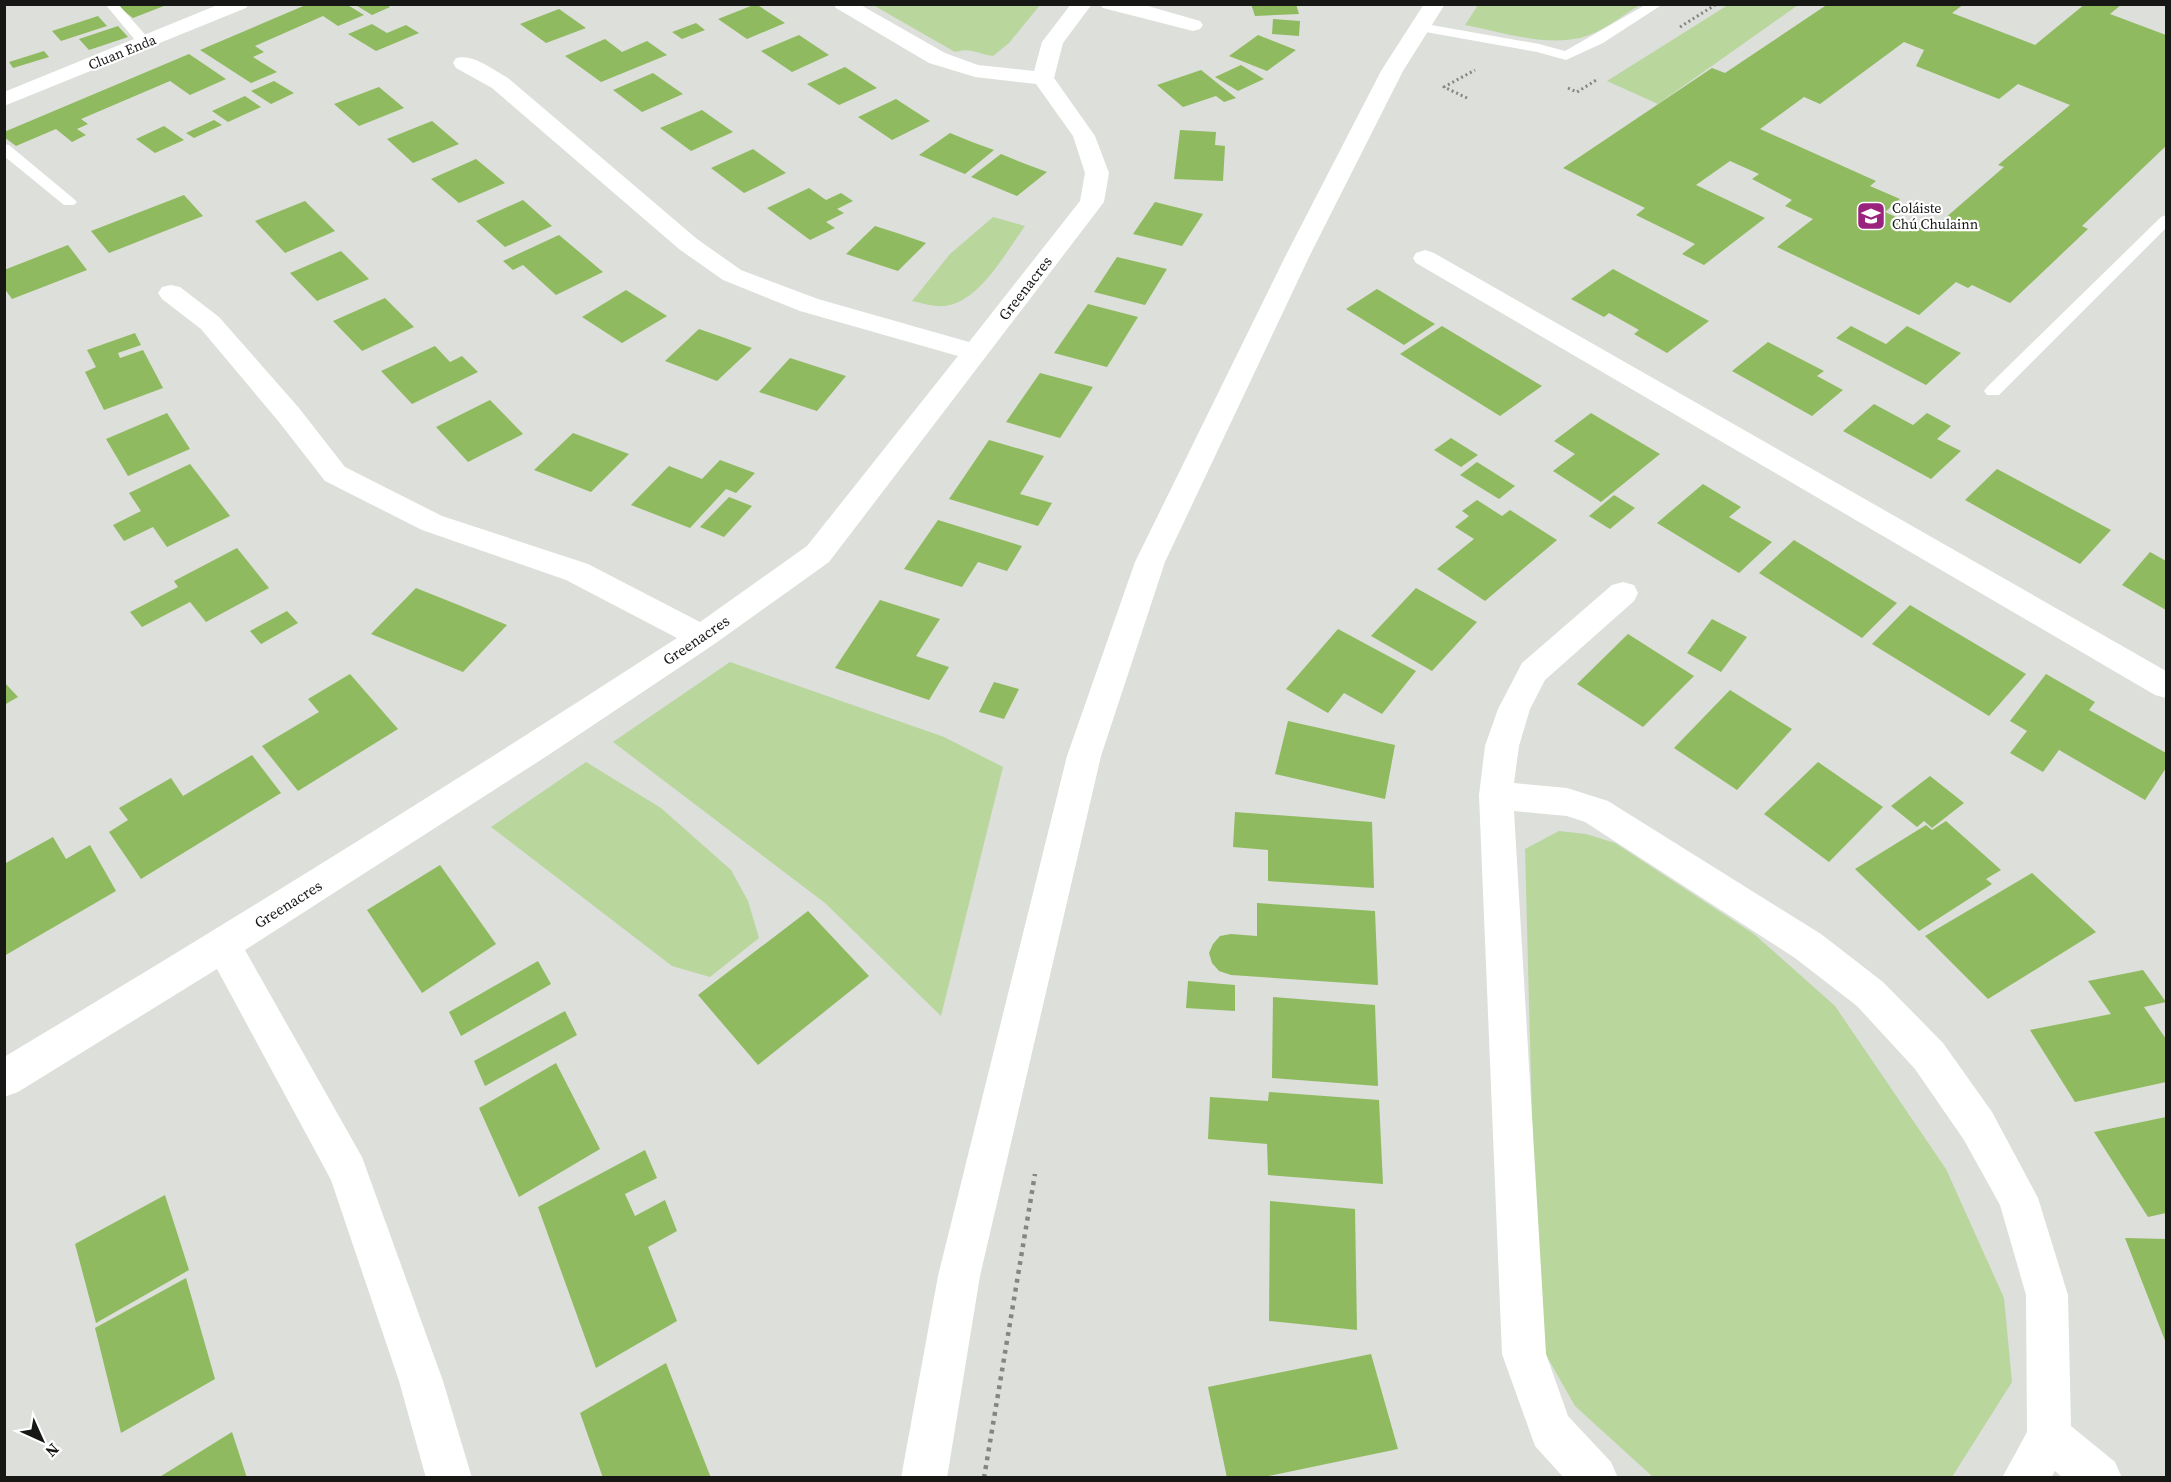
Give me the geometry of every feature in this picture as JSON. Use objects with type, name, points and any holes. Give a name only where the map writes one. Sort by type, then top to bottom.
[{"type":"street","name":"Cluan Enda","points":[[4,100],[239,4]]},
{"type":"street","points":[[843,4],[937,58],[975,71],[1043,78],[1053,42],[1082,4]]},
{"type":"street","points":[[1110,4],[1161,15],[1193,25]]},
{"type":"street","points":[[924,1478],[959,1276],[1084,756],[1146,573],[1272,306],[1392,71],[1427,16]]},
{"type":"street","points":[[464,63],[500,83],[688,244],[732,275],[809,305],[975,352]]},
{"type":"street","name":"Greenacres","points":[[4,1079],[223,945],[702,637],[818,554],[1092,202],[1097,173],[1084,136],[1043,78]]},
{"type":"street","points":[[1425,258],[2166,686]]},
{"type":"street","points":[[171,293],[210,323],[289,415],[334,474],[432,523],[577,572],[702,637]]},
{"type":"street","points":[[1595,1478],[1551,1430],[1524,1354],[1496,795],[1502,746],[1514,709],[1533,672],[1623,592]]},
{"type":"street","points":[[1496,795],[1567,802],[1596,811],[1808,946],[1870,994],[1929,1056],[1978,1126],[2018,1198],[2048,1295],[2049,1437],[2025,1478]]},
{"type":"street","points":[[223,945],[348,1171],[421,1381],[450,1478]]},
{"type":"street","points":[[2049,1437],[2099,1478]]},
{"type":"lane","points":[[111,4],[145,43]]},
{"type":"lane","points":[[1427,16],[1566,56],[1599,40],[1657,4]]},
{"type":"lane","points":[[4,148],[69,202]]},
{"type":"lane","points":[[1993,391],[2166,220]]},
{"type":"path","points":[[984,1478],[1037,1164]]},
{"type":"green space","points":[[873,5],[1040,5],[1009,43],[993,56],[970,51],[955,52]]},
{"type":"green space","points":[[1478,5],[1640,5],[1588,36],[1551,40],[1522,37],[1465,25]]},
{"type":"green space","points":[[1728,5],[1798,5],[1658,104],[1607,81]]},
{"type":"green space","points":[[993,217],[1025,226],[980,286],[957,303],[944,306],[912,301],[950,254]]},
{"type":"green space","points":[[730,662],[944,737],[1003,767],[941,1016],[825,903],[613,742]]},
{"type":"green space","points":[[586,762],[661,808],[731,870],[748,901],[759,938],[710,977],[672,966],[491,827]]},
{"type":"green space","points":[[1559,831],[1586,834],[1615,843],[1754,934],[1835,1006],[1946,1169],[2004,1298],[2012,1382],[1952,1477],[1653,1477],[1575,1406],[1546,1355],[1536,1272],[1525,849]]},
{"type":"building","points":[[115,4],[169,4],[133,18]]},
{"type":"building","points":[[308,4],[346,4],[364,15],[338,26],[323,16],[255,46],[264,52],[253,57],[277,72],[251,83],[200,50]]},
{"type":"building","points":[[354,4],[387,4],[390,7],[372,15]]},
{"type":"building","points":[[756,4],[785,23],[747,39],[718,19]]},
{"type":"building","points":[[1251,4],[1296,4],[1299,14],[1255,16]]},
{"type":"building","points":[[1828,4],[1964,4],[1952,13],[2035,45],[2085,4],[2122,4],[2110,14],[2166,35],[2166,146],[2082,226],[2088,229],[2010,303],[1972,285],[1968,288],[1956,282],[1919,315],[1777,247],[1813,219],[1785,206],[1792,200],[1752,179],[1759,174],[1730,161],[1696,185],[1765,218],[1704,265],[1682,254],[1695,244],[1636,215],[1645,208],[1563,168],[1712,68],[1725,73]],"holes":[[[1904,42],[1924,50],[1916,66],[1999,99],[2018,84],[2070,105],[1998,165],[2004,167],[1929,232],[1885,212],[1900,199],[1870,186],[1876,181],[1760,129],[1804,97],[1820,104]]]},
{"type":"building","points":[[559,9],[586,28],[546,43],[520,24]]},
{"type":"building","points":[[98,16],[107,26],[61,41],[52,31]]},
{"type":"building","points":[[1273,19],[1300,21],[1299,36],[1272,34]]},
{"type":"building","points":[[696,23],[705,30],[682,39],[672,32]]},
{"type":"building","points":[[372,24],[387,33],[406,25],[419,33],[376,51],[348,34]]},
{"type":"building","points":[[118,26],[128,37],[89,50],[79,39]]},
{"type":"building","points":[[799,35],[829,55],[792,72],[761,51]]},
{"type":"building","points":[[1258,35],[1296,50],[1267,71],[1229,56]]},
{"type":"building","points":[[605,39],[622,52],[647,41],[667,55],[601,82],[565,56]]},
{"type":"building","points":[[44,51],[49,57],[13,68],[9,62]]},
{"type":"building","points":[[189,54],[226,79],[190,95],[170,81],[81,119],[88,124],[77,129],[86,135],[72,142],[56,129],[16,146],[4,137],[4,132]]},
{"type":"building","points":[[1241,65],[1264,79],[1238,91],[1215,77]]},
{"type":"building","points":[[845,67],[877,88],[839,105],[807,84]]},
{"type":"building","points":[[1201,70],[1236,98],[1224,102],[1216,96],[1183,107],[1157,85]]},
{"type":"building","points":[[653,73],[683,94],[642,112],[613,90]]},
{"type":"building","points":[[274,81],[294,93],[271,104],[251,91]]},
{"type":"building","points":[[379,87],[404,108],[359,126],[334,104]]},
{"type":"building","points":[[245,96],[261,107],[228,122],[212,111]]},
{"type":"building","points":[[896,99],[930,121],[892,140],[858,117]]},
{"type":"building","points":[[702,110],[733,132],[691,151],[660,128]]},
{"type":"building","points":[[214,120],[222,125],[194,138],[186,133]]},
{"type":"building","points":[[432,121],[459,144],[413,163],[387,139]]},
{"type":"building","points":[[164,126],[184,140],[155,153],[136,139]]},
{"type":"building","points":[[1180,130],[1216,132],[1215,145],[1225,146],[1223,181],[1174,179]]},
{"type":"building","points":[[950,133],[994,150],[965,174],[919,155]]},
{"type":"building","points":[[753,149],[786,173],[744,193],[711,168]]},
{"type":"building","points":[[1001,154],[1047,172],[1017,196],[971,177]]},
{"type":"building","points":[[476,159],[505,183],[459,203],[431,179]]},
{"type":"building","points":[[809,188],[826,200],[841,193],[853,201],[837,209],[844,213],[826,222],[835,228],[810,240],[767,208]]},
{"type":"building","points":[[184,195],[203,216],[109,253],[91,231]]},
{"type":"building","points":[[523,200],[552,226],[505,247],[476,221]]},
{"type":"building","points":[[305,201],[335,231],[285,253],[255,221]]},
{"type":"building","points":[[1155,202],[1203,214],[1182,246],[1133,234]]},
{"type":"building","points":[[875,226],[926,243],[898,271],[846,254]]},
{"type":"building","points":[[559,235],[603,272],[556,295],[523,265],[513,270],[503,261]]},
{"type":"building","points":[[68,245],[87,270],[12,299],[4,288],[4,270]]},
{"type":"building","points":[[341,251],[369,279],[317,301],[290,273]]},
{"type":"building","points":[[1117,257],[1167,269],[1145,305],[1094,292]]},
{"type":"building","points":[[1613,269],[1709,321],[1667,353],[1634,334],[1639,330],[1609,313],[1604,317],[1571,299]]},
{"type":"building","points":[[1377,289],[1435,324],[1404,345],[1346,309]]},
{"type":"building","points":[[626,290],[667,316],[622,343],[582,317]]},
{"type":"building","points":[[385,298],[414,327],[362,351],[333,321]]},
{"type":"building","points":[[1088,304],[1138,317],[1107,367],[1054,353]]},
{"type":"building","points":[[1442,326],[1542,386],[1500,416],[1400,354]]},
{"type":"building","points":[[1851,326],[1886,344],[1907,326],[1961,353],[1926,385],[1836,338]]},
{"type":"building","points":[[699,329],[752,348],[717,381],[665,361]]},
{"type":"building","points":[[135,333],[141,345],[118,353],[120,358],[143,350],[163,388],[104,410],[85,372],[96,367],[87,350]]},
{"type":"building","points":[[1768,342],[1824,371],[1817,376],[1843,390],[1812,416],[1732,371]]},
{"type":"building","points":[[435,346],[450,362],[462,356],[478,372],[412,404],[381,371]]},
{"type":"building","points":[[790,358],[846,376],[817,411],[759,392]]},
{"type":"building","points":[[1040,373],[1093,387],[1060,438],[1006,422]]},
{"type":"building","points":[[490,400],[523,434],[468,462],[436,427]]},
{"type":"building","points":[[1874,404],[1913,425],[1927,413],[1951,426],[1937,439],[1961,451],[1931,479],[1843,431]]},
{"type":"building","points":[[167,413],[190,449],[128,476],[106,439]]},
{"type":"building","points":[[1591,413],[1660,454],[1601,502],[1553,471],[1575,454],[1554,441]]},
{"type":"building","points":[[573,433],[629,454],[591,492],[534,470]]},
{"type":"building","points":[[1451,438],[1478,455],[1461,467],[1434,450]]},
{"type":"building","points":[[989,440],[1044,456],[1020,494],[1052,503],[1038,526],[949,499]]},
{"type":"building","points":[[720,460],[755,473],[736,493],[726,489],[690,528],[631,505],[669,466],[702,479]]},
{"type":"building","points":[[1477,462],[1515,486],[1499,499],[1460,475]]},
{"type":"building","points":[[190,464],[230,516],[167,547],[153,527],[124,541],[113,525],[141,511],[129,493]]},
{"type":"building","points":[[1997,469],[2111,530],[2080,564],[1965,500]]},
{"type":"building","points":[[1703,484],[1741,507],[1729,517],[1772,542],[1739,573],[1657,523]]},
{"type":"building","points":[[1614,495],[1635,508],[1610,529],[1589,516]]},
{"type":"building","points":[[729,497],[752,506],[724,537],[700,527]]},
{"type":"building","points":[[1477,500],[1502,516],[1510,510],[1557,540],[1485,601],[1437,569],[1474,539],[1455,527],[1469,516],[1462,511]]},
{"type":"building","points":[[938,520],[1022,546],[1007,571],[978,562],[962,587],[904,569]]},
{"type":"building","points":[[1794,540],[1897,603],[1862,638],[1759,573]]},
{"type":"building","points":[[237,548],[269,588],[206,622],[190,602],[142,627],[130,612],[178,587],[174,581]]},
{"type":"building","points":[[2150,552],[2166,561],[2166,610],[2122,585]]},
{"type":"building","points":[[416,588],[507,625],[463,672],[371,634]]},
{"type":"building","points":[[1416,588],[1477,622],[1432,671],[1371,636]]},
{"type":"building","points":[[880,600],[940,619],[916,656],[949,667],[929,700],[835,668]]},
{"type":"building","points":[[1910,605],[2026,674],[1989,716],[1872,644]]},
{"type":"building","points":[[287,611],[298,623],[261,644],[250,631]]},
{"type":"building","points":[[1712,619],[1747,637],[1721,672],[1687,653]]},
{"type":"building","points":[[1338,629],[1416,671],[1382,714],[1344,693],[1328,713],[1286,689]]},
{"type":"building","points":[[1628,634],[1694,676],[1643,727],[1577,684]]},
{"type":"building","points":[[350,674],[398,729],[298,791],[262,746],[319,712],[308,699]]},
{"type":"building","points":[[2046,674],[2095,702],[2089,710],[2166,753],[2166,768],[2145,800],[2059,750],[2043,772],[2010,753],[2027,731],[2010,721]]},
{"type":"building","points":[[4,682],[18,697],[4,705]]},
{"type":"building","points":[[994,682],[1019,689],[1004,719],[979,712]]},
{"type":"building","points":[[1730,690],[1792,729],[1737,790],[1674,748]]},
{"type":"building","points":[[1288,721],[1395,745],[1385,799],[1275,774]]},
{"type":"building","points":[[252,755],[281,793],[141,879],[109,832],[128,820],[119,808],[171,778],[183,796]]},
{"type":"building","points":[[1818,762],[1883,807],[1829,862],[1764,814]]},
{"type":"building","points":[[1930,776],[1964,803],[1932,828],[1924,821],[1917,827],[1891,806]]},
{"type":"building","points":[[1235,812],[1372,822],[1374,888],[1268,881],[1268,850],[1233,847]]},
{"type":"building","points":[[1946,821],[2001,870],[1986,879],[1992,884],[1919,931],[1855,869],[1926,825],[1932,830]]},
{"type":"building","points":[[53,837],[66,859],[90,845],[116,891],[4,956],[4,864]]},
{"type":"building","points":[[440,865],[496,944],[422,993],[367,910]]},
{"type":"building","points":[[2032,873],[2096,932],[1988,999],[1925,936]]},
{"type":"building","points":[[1257,903],[1375,911],[1378,985],[1231,975],[1219,971],[1212,963],[1209,953],[1213,944],[1220,936],[1231,934],[1257,936]]},
{"type":"building","points":[[808,911],[869,976],[758,1065],[698,995]]},
{"type":"building","points":[[538,961],[551,984],[461,1036],[449,1012]]},
{"type":"building","points":[[2143,970],[2166,1002],[2144,1007],[2166,1039],[2166,1082],[2075,1102],[2030,1030],[2111,1014],[2088,981]]},
{"type":"building","points":[[1188,981],[1235,985],[1235,1011],[1186,1008]]},
{"type":"building","points":[[1273,997],[1375,1005],[1378,1086],[1272,1078]]},
{"type":"building","points":[[565,1011],[577,1035],[485,1086],[474,1061]]},
{"type":"building","points":[[556,1063],[600,1149],[519,1197],[479,1108]]},
{"type":"building","points":[[1269,1092],[1379,1100],[1383,1184],[1268,1175],[1267,1144],[1208,1139],[1210,1097],[1268,1101]]},
{"type":"building","points":[[2166,1117],[2166,1213],[2148,1217],[2094,1132]]},
{"type":"building","points":[[645,1150],[657,1178],[625,1194],[635,1216],[665,1200],[677,1231],[648,1247],[677,1321],[596,1368],[538,1207]]},
{"type":"building","points":[[165,1195],[189,1270],[96,1323],[75,1244]]},
{"type":"building","points":[[1270,1201],[1355,1209],[1357,1330],[1269,1321]]},
{"type":"building","points":[[2125,1238],[2166,1239],[2166,1343]]},
{"type":"building","points":[[186,1278],[215,1379],[121,1433],[95,1328]]},
{"type":"building","points":[[1371,1354],[1398,1449],[1259,1478],[1227,1478],[1208,1387]]},
{"type":"building","points":[[666,1363],[711,1478],[603,1478],[580,1413]]},
{"type":"building","points":[[232,1432],[247,1478],[158,1478]]},
{"type":"place","name":"Coláiste Chú Chulainn","points":[[1871,216]]}]
